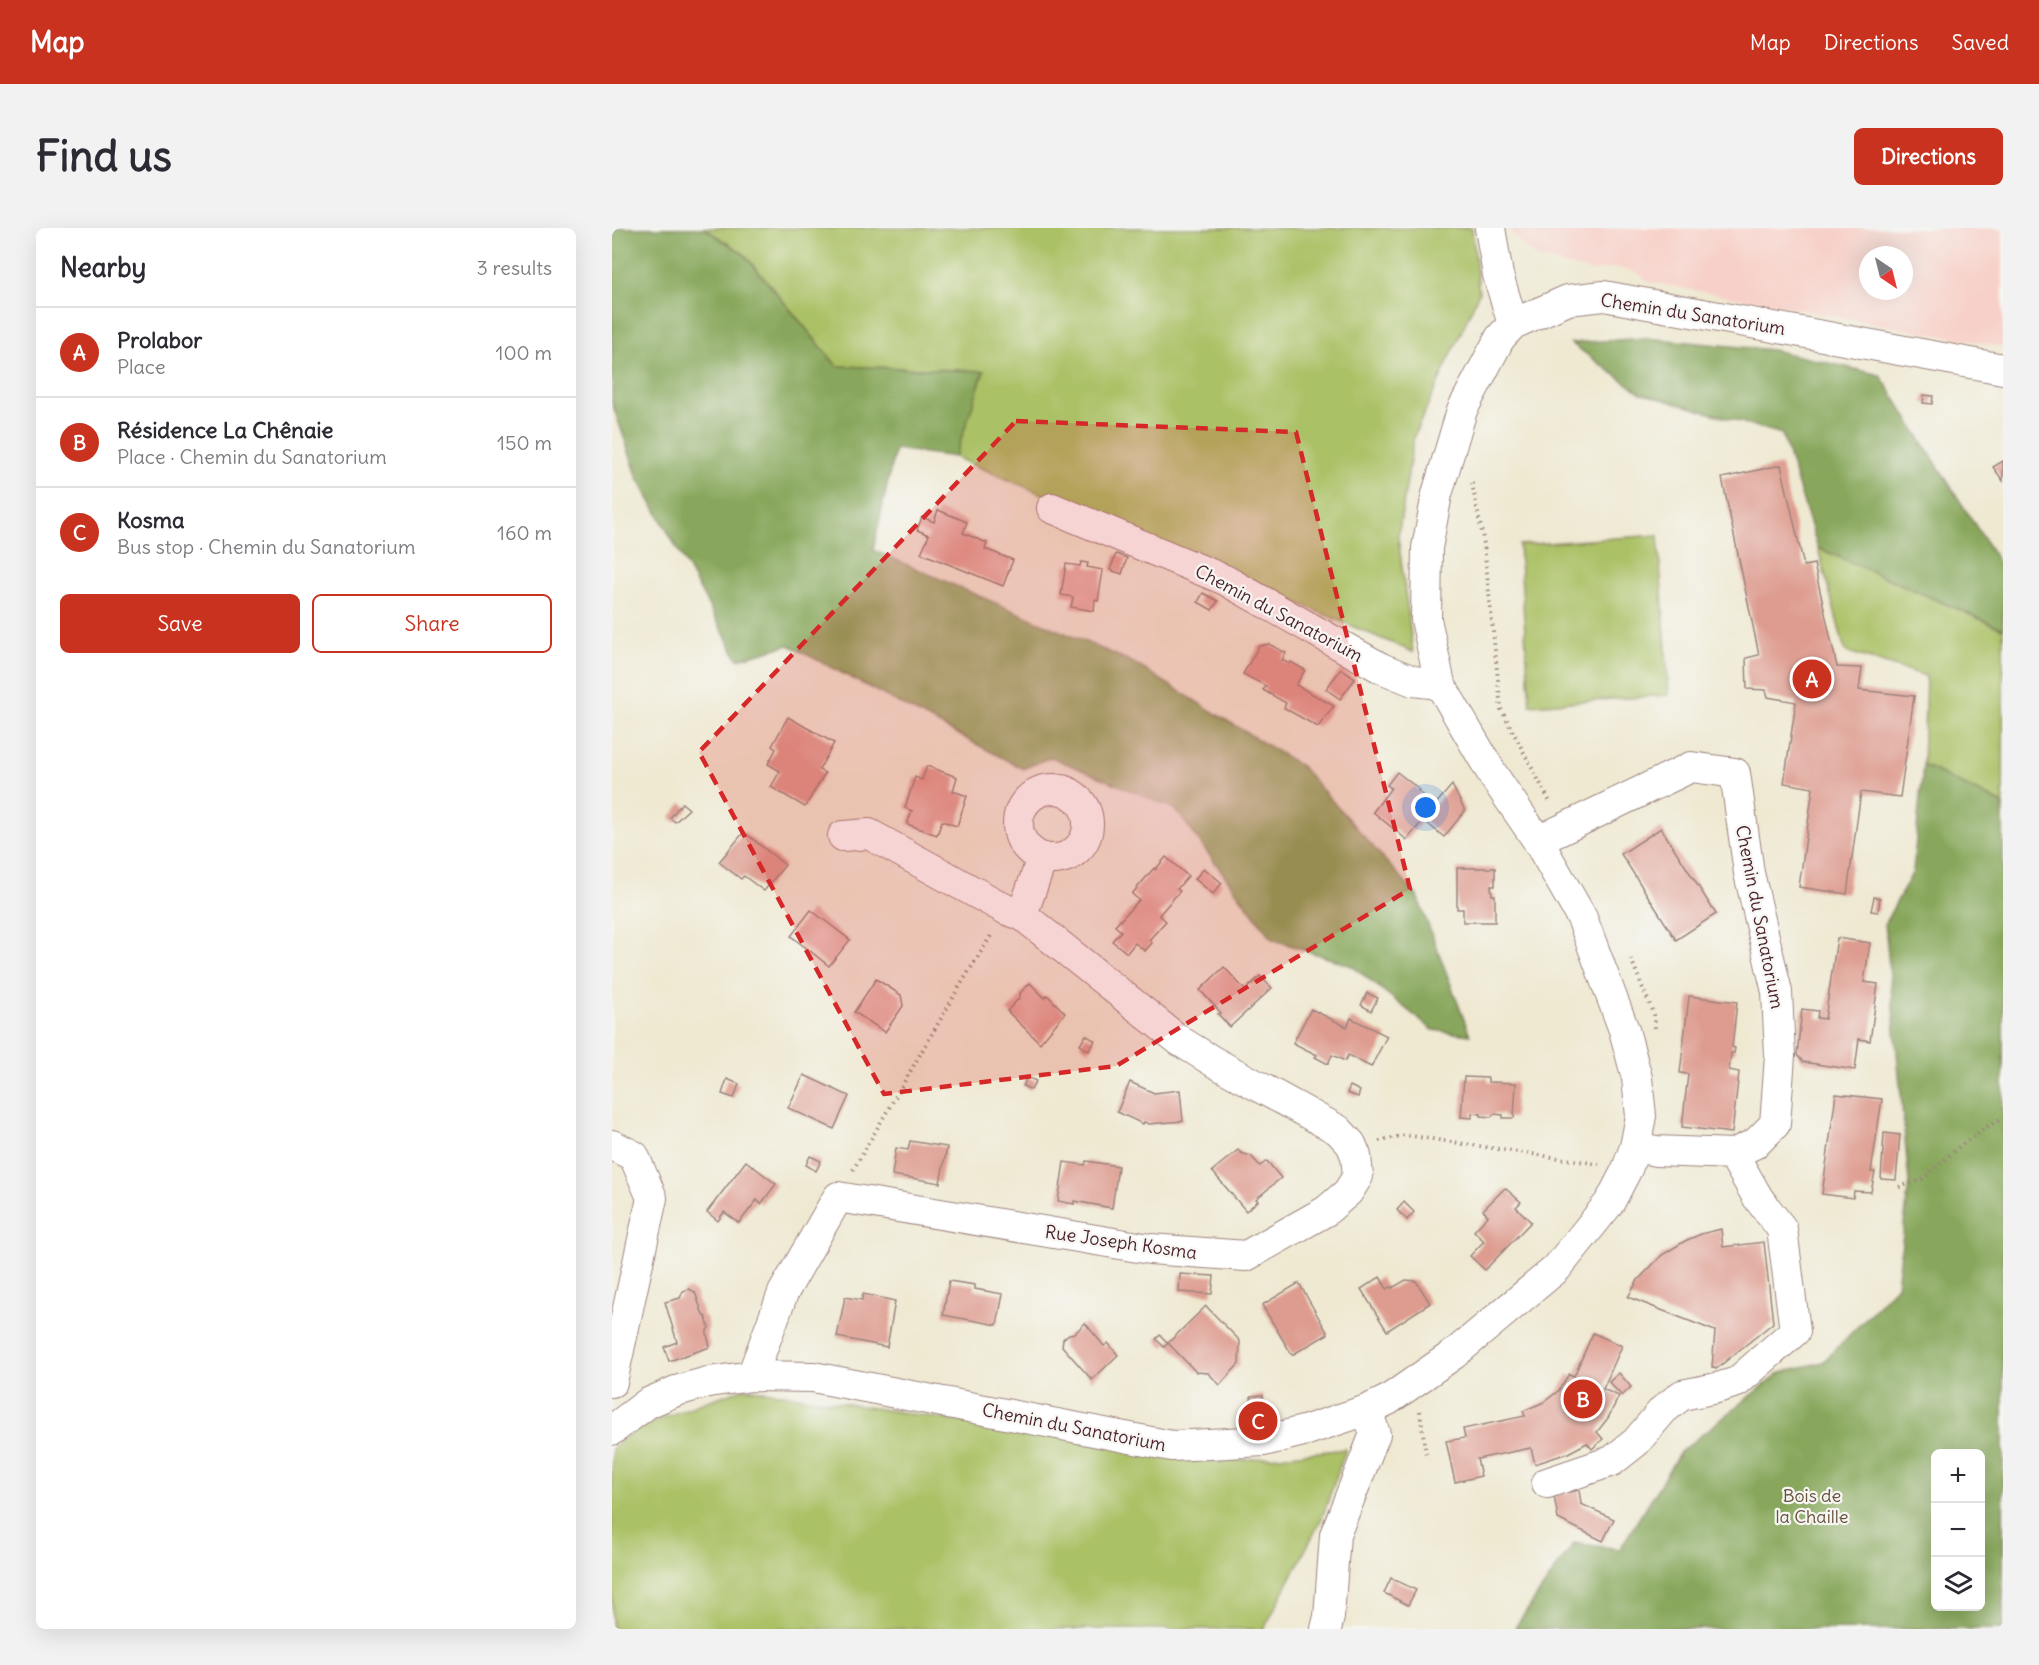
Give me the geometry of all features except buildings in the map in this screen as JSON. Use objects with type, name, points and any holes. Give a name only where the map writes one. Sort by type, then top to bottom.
[{"type":"street","points":[[1491,228],[1498,275],[1513,324]]},
{"type":"street","name":"Chemin du Sanatorium","points":[[612,1389],[618,1425],[648,1403],[676,1391],[708,1382],[752,1376],[813,1377],[1172,1446],[1264,1441],[1306,1430],[1367,1410],[1388,1400],[1454,1354],[1556,1269],[1610,1202],[1631,1158],[1641,1116],[1637,1078],[1624,1030],[1551,835],[1493,775],[1440,684],[1426,619],[1427,548],[1437,494],[1462,410],[1500,338],[1513,324],[1568,300],[1604,296],[2003,369]]},
{"type":"street","name":"Chemin du Sanatorium","points":[[1052,508],[1225,580],[1381,668],[1413,681],[1440,684]]},
{"type":"street","name":"Chemin du Sanatorium","points":[[1551,835],[1691,767],[1735,773],[1749,873],[1778,992],[1780,1056],[1775,1124],[1756,1143],[1733,1154]]},
{"type":"street","points":[[843,836],[869,834],[1007,910],[1022,915],[1180,1041],[1338,1130],[1353,1148]]},
{"type":"street","points":[[1022,915],[1042,859]]},
{"type":"street","points":[[612,1145],[634,1156],[652,1198],[612,1382]]},
{"type":"street","name":"Rue Joseph Kosma","points":[[838,1197],[1150,1249],[1246,1256],[1326,1211],[1348,1192],[1358,1176],[1353,1148]]},
{"type":"street","points":[[1547,1483],[1612,1461],[1636,1442],[1663,1410],[1682,1395],[1737,1382],[1795,1331],[1782,1228],[1758,1198],[1733,1154],[1656,1151],[1631,1158]]},
{"type":"street","points":[[752,1376],[783,1293],[838,1197]]},
{"type":"street","points":[[1326,1629],[1329,1617],[1335,1535],[1375,1434],[1367,1410]]},
{"type":"path","points":[[1472,483],[1484,544],[1502,709],[1551,835]]},
{"type":"path","points":[[838,1197],[961,984],[994,932]]},
{"type":"path","points":[[1629,955],[1654,1015],[1655,1038]]},
{"type":"path","points":[[1899,1186],[1923,1179],[1960,1146],[1991,1124],[2003,1119]]},
{"type":"path","points":[[1353,1148],[1405,1135],[1631,1158]]},
{"type":"path","points":[[1412,1413],[1428,1404]]},
{"type":"path","points":[[1419,1409],[1426,1454]]},
{"type":"highlighted area","points":[[1016,421],[1296,432],[1410,889],[1116,1066],[884,1094],[699,752]]},
{"type":"shaded area","points":[[1509,228],[2003,228],[2003,347],[1649,282],[1636,272],[1628,270],[1617,268],[1590,271],[1539,259],[1520,243]]},
{"type":"green space","points":[[612,228],[704,228],[744,254],[837,366],[984,371],[955,457],[895,449],[873,550],[1132,662],[1301,766],[1417,896],[1470,1035],[1433,1030],[1352,966],[1272,939],[1175,809],[1051,757],[1023,769],[789,645],[738,659],[638,478],[612,403]]},
{"type":"green space","points":[[704,228],[1472,228],[1479,293],[1414,436],[1398,537],[1413,652],[955,457],[984,371],[837,366],[744,254]]},
{"type":"green space","points":[[1645,338],[1773,350],[1880,375],[2003,569],[2003,629],[1818,548],[1782,434],[1641,393],[1571,343]]},
{"type":"green space","points":[[1658,535],[1669,695],[1530,705],[1519,545]]},
{"type":"green space","points":[[1818,548],[2003,629],[2003,804],[1923,765],[1926,676],[1845,651]]},
{"type":"green space","name":"Bois de la Chaille","points":[[1923,765],[2003,804],[2003,1629],[1514,1629],[1574,1543],[1620,1549],[1680,1452],[1781,1372],[1823,1362],[1897,1286],[1909,1182],[1885,923],[1913,872]]},
{"type":"green space","points":[[745,1388],[1222,1462],[1346,1449],[1322,1518],[1264,1629],[612,1629],[612,1449],[622,1440],[654,1422]]},
{"type":"place","name":"Prolabor","points":[[1812,679]]},
{"type":"place","name":"Résidence La Chênaie","points":[[1583,1399]]},
{"type":"place","name":"Kosma","points":[[1258,1421]]}]
